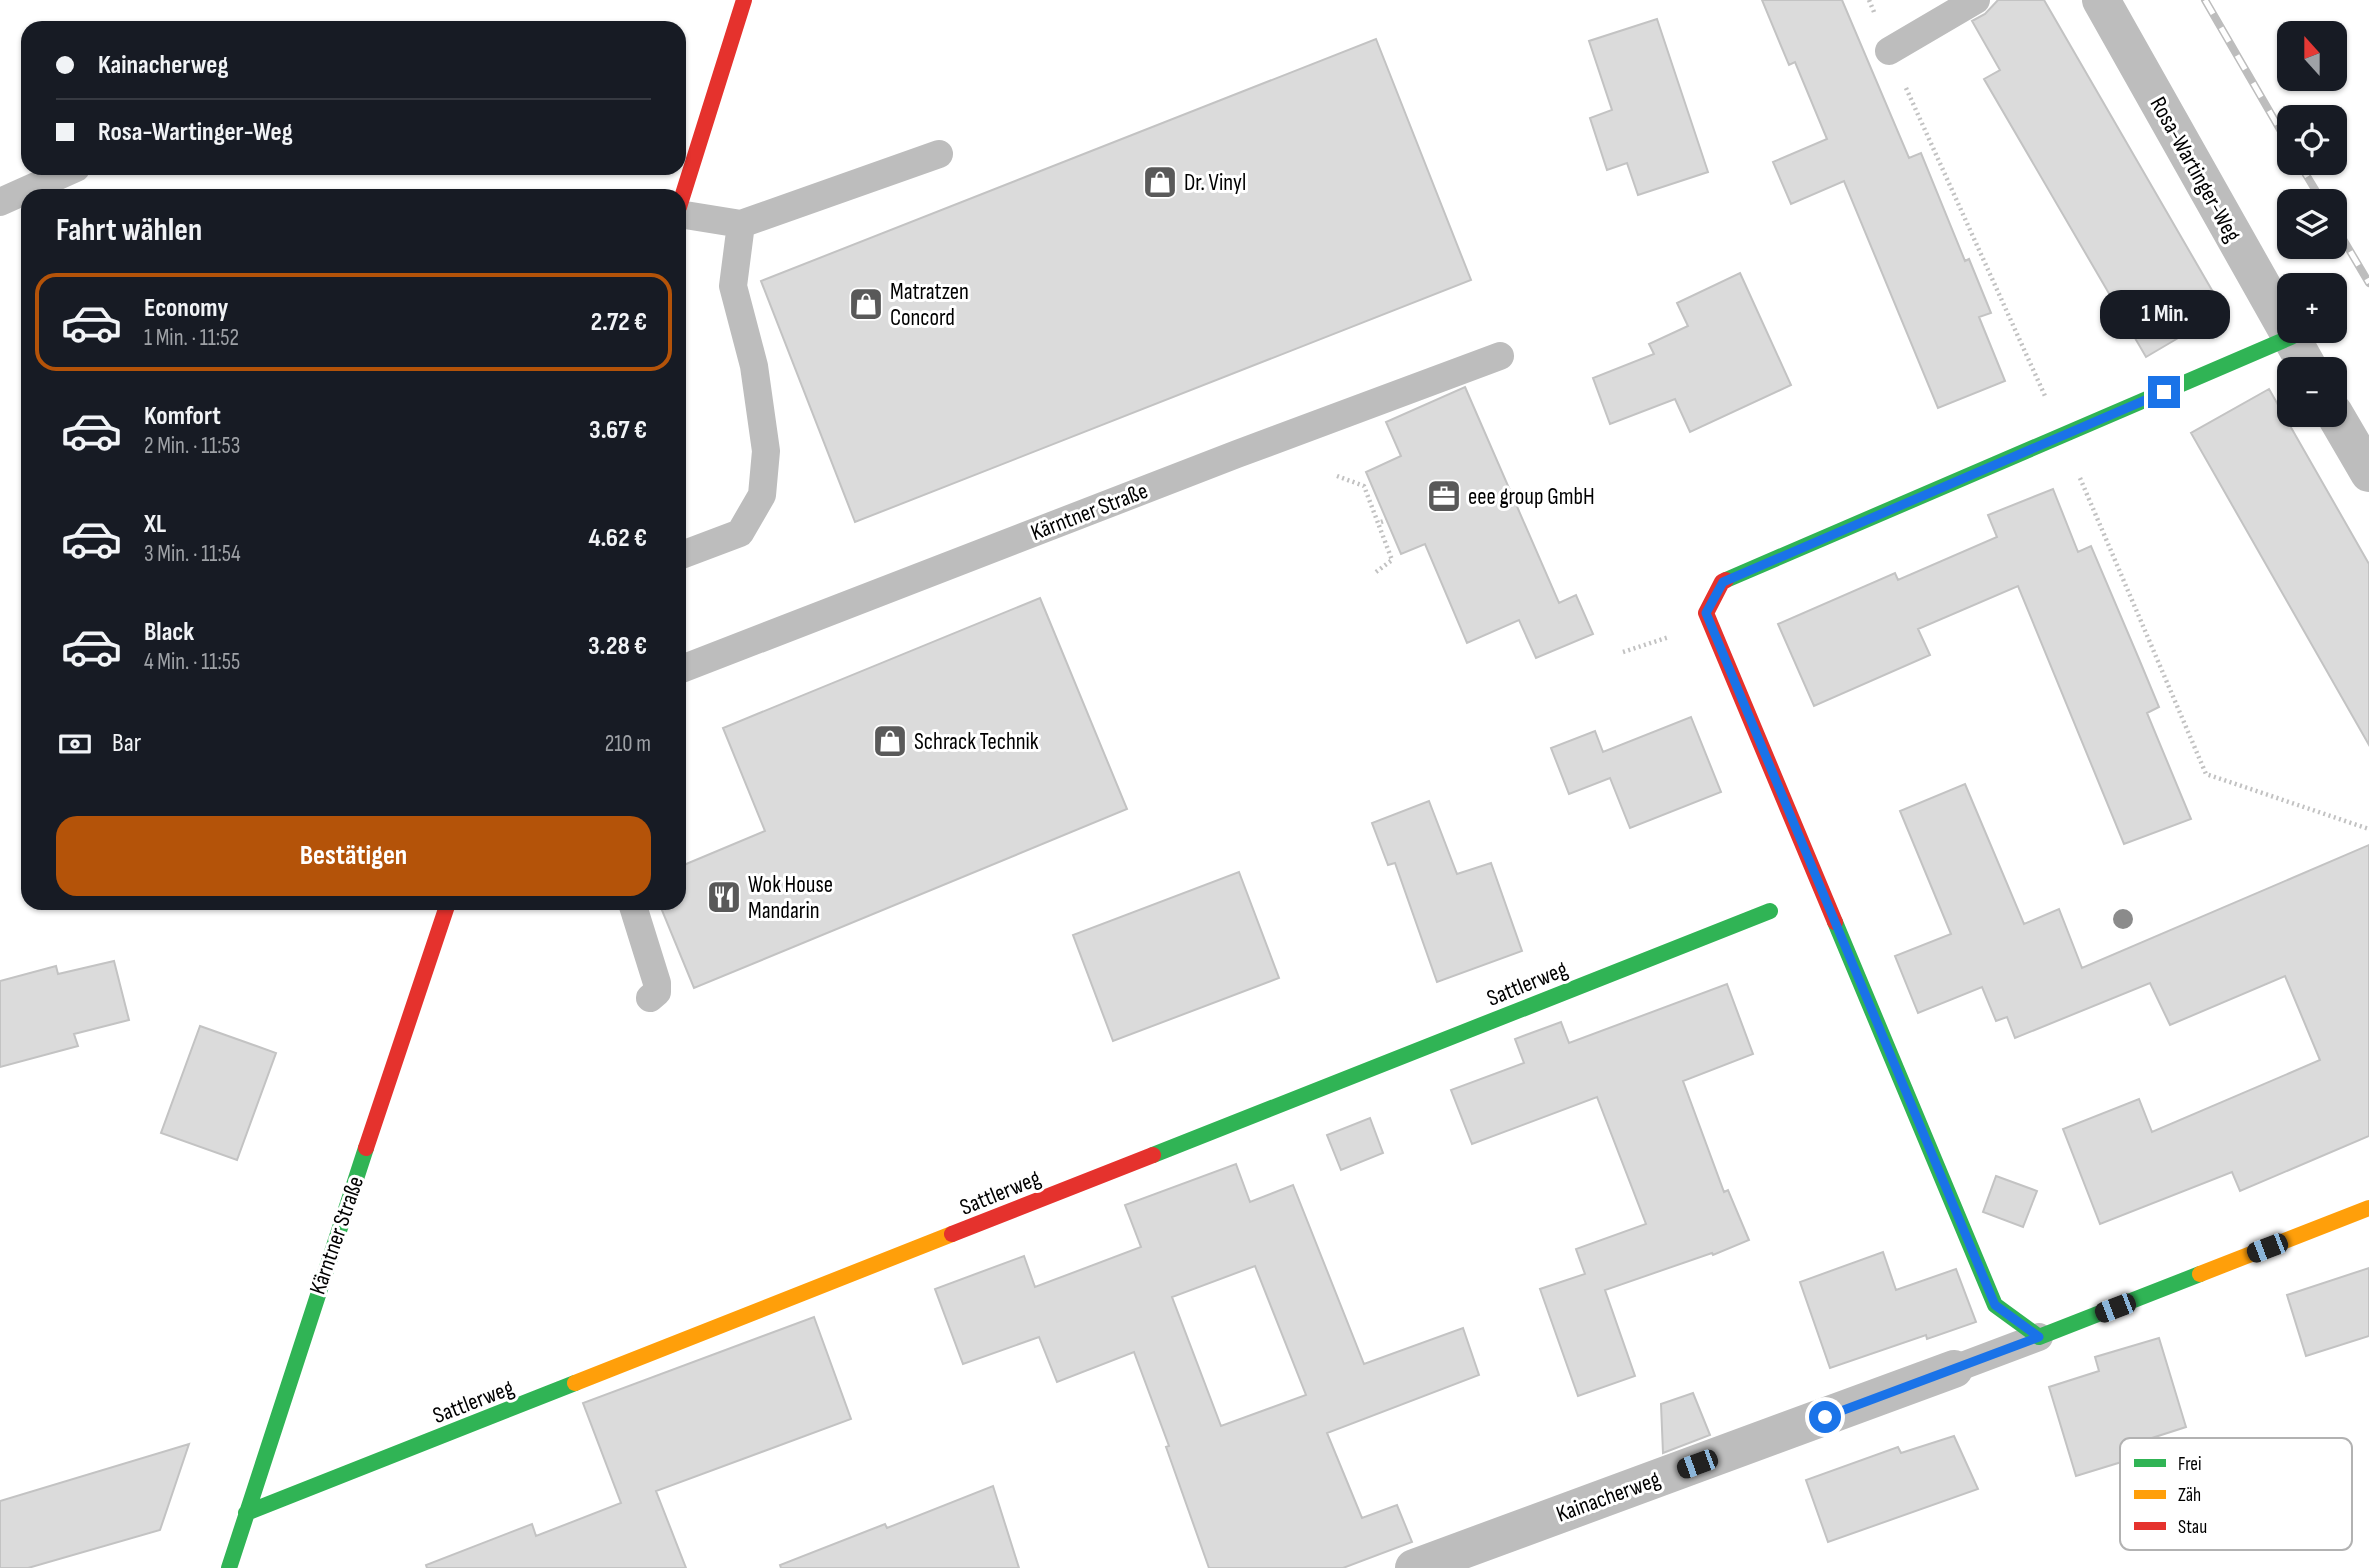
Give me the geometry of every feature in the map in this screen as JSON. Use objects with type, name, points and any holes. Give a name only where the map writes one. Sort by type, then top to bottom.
[{"type":"street","points":[[685,189],[744,0]]},
{"type":"street","name":"Rosa-Wartinger-Weg","points":[[2039,1337],[1995,1305],[1706,613],[1723,582],[2063,436],[2300,353],[2101,0]]},
{"type":"street","points":[[2342,427],[2369,473]]},
{"type":"street","name":"Kärntner Straße","points":[[229,1568],[446,910]]},
{"type":"street","name":"Sattlerweg","points":[[246,1513],[1770,911]]},
{"type":"street","points":[[2039,1337],[2369,1208]]},
{"type":"street","name":"Kainacherweg","points":[[1414,1568],[1954,1369]]},
{"type":"lane","points":[[1889,51],[1976,0]]},
{"type":"lane","points":[[686,215],[741,224],[939,154]]},
{"type":"lane","points":[[29,189],[60,175]]},
{"type":"lane","points":[[0,202],[21,193]]},
{"type":"lane","points":[[686,553],[740,533],[762,495],[764,438],[754,366],[733,286],[741,224]]},
{"type":"lane","name":"Kärntner Straße","points":[[686,667],[1225,458],[1500,356]]},
{"type":"lane","points":[[634,910],[657,983],[657,992],[650,999]]},
{"type":"lane","name":"Kainacherweg","points":[[1954,1369],[2039,1337]]},
{"type":"path","points":[[1869,0],[1889,51],[2049,405]]},
{"type":"path","points":[[2063,436],[2206,774],[2369,829]]},
{"type":"path","points":[[1337,476],[1364,486],[1392,561],[1376,572]]},
{"type":"path","points":[[1378,523],[1387,520]]},
{"type":"building","points":[[1762,0],[1842,0],[1909,158],[1921,153],[1965,261],[1969,259],[1991,313],[1979,317],[2005,381],[1938,408],[1844,181],[1791,204],[1773,162],[1827,139],[1795,62],[1789,65]]},
{"type":"building","points":[[1998,0],[2044,0],[2224,311],[2146,357],[1984,79],[2000,70],[1972,21],[1985,14]]},
{"type":"building","points":[[1657,19],[1708,172],[1638,195],[1627,163],[1607,170],[1590,118],[1612,110],[1589,41]]},
{"type":"building","points":[[1376,39],[1471,280],[855,522],[761,281]]},
{"type":"building","points":[[1740,273],[1791,385],[1690,432],[1675,399],[1610,424],[1593,378],[1654,354],[1649,344],[1688,326],[1677,303]]},
{"type":"building","name":"eee group GmbH","points":[[1465,387],[1559,603],[1576,595],[1593,634],[1536,658],[1519,620],[1467,643],[1425,544],[1401,554],[1366,472],[1401,456],[1386,422]]},
{"type":"building","points":[[2269,389],[2277,403],[2277,427],[2291,427],[2369,564],[2369,745],[2191,433]]},
{"type":"building","points":[[2053,489],[2078,552],[2091,546],[2139,659],[2159,707],[2147,713],[2191,819],[2124,844],[2018,586],[1918,629],[1930,655],[1814,706],[1778,624],[1895,573],[1898,580],[1997,537],[1988,515]]},
{"type":"building","points":[[1040,598],[1127,809],[694,988],[662,910],[686,910],[686,864],[765,831],[723,728]]},
{"type":"building","points":[[1691,717],[1721,792],[1630,828],[1610,778],[1569,794],[1551,748],[1595,731],[1603,752]]},
{"type":"building","points":[[1965,784],[2024,924],[2059,909],[2082,968],[2369,845],[2369,1136],[2240,1191],[2232,1172],[2100,1224],[2063,1129],[2139,1099],[2152,1132],[2320,1060],[2285,976],[2170,1025],[2150,983],[2015,1038],[2007,1017],[1996,1021],[1982,987],[1918,1013],[1895,956],[1951,934],[1900,811]]},
{"type":"building","points":[[1429,801],[1457,874],[1491,863],[1522,951],[1437,982],[1395,863],[1388,865],[1372,823]]},
{"type":"building","points":[[1239,872],[1279,978],[1113,1041],[1073,935]]},
{"type":"building","points":[[114,961],[129,1020],[74,1034],[78,1046],[0,1067],[0,981],[56,966],[58,974]]},
{"type":"building","points":[[1727,984],[1753,1054],[1683,1081],[1724,1192],[1728,1190],[1749,1240],[1713,1255],[1712,1253],[1605,1290],[1635,1376],[1578,1396],[1540,1289],[1585,1274],[1576,1249],[1646,1224],[1597,1097],[1472,1144],[1451,1090],[1524,1063],[1515,1039],[1561,1022],[1569,1043]]},
{"type":"building","points":[[200,1026],[276,1053],[237,1160],[161,1133]]},
{"type":"building","points":[[1370,1118],[1383,1153],[1341,1170],[1327,1135]]},
{"type":"building","points":[[1236,1164],[1250,1202],[1293,1185],[1364,1364],[1463,1328],[1479,1375],[1327,1433],[1362,1518],[1397,1505],[1412,1542],[1343,1568],[1209,1568],[1166,1447],[1169,1446],[1134,1352],[1057,1382],[1039,1337],[963,1364],[935,1289],[1024,1256],[1035,1287],[1141,1247],[1125,1205]],"holes":[[[1255,1266],[1306,1395],[1221,1426],[1172,1297]]]},
{"type":"building","points":[[1996,1176],[2037,1191],[2023,1227],[1983,1212]]},
{"type":"building","points":[[1883,1252],[1896,1290],[1956,1269],[1976,1322],[1927,1339],[1926,1335],[1830,1368],[1800,1282]]},
{"type":"building","points":[[2369,1268],[2369,1336],[2306,1356],[2287,1295]]},
{"type":"building","points":[[814,1317],[851,1419],[656,1491],[686,1568],[427,1568],[426,1565],[532,1524],[536,1536],[621,1503],[583,1403]]},
{"type":"building","points":[[2159,1338],[2186,1427],[2152,1438],[2120,1438],[2120,1462],[2076,1476],[2049,1387],[2099,1371],[2095,1357]]},
{"type":"building","points":[[1693,1393],[1710,1435],[1663,1453],[1661,1404]]},
{"type":"building","points":[[1954,1436],[1978,1489],[1828,1542],[1806,1480],[1898,1447],[1901,1453]]},
{"type":"building","points":[[189,1444],[160,1530],[28,1568],[0,1568],[0,1501]]},
{"type":"building","points":[[993,1486],[1019,1568],[781,1568],[780,1565],[885,1524],[887,1528]]},
{"type":"railway","points":[[2205,0],[2277,124]]},
{"type":"railway","points":[[2306,175],[2315,189]]},
{"type":"railway","points":[[2347,246],[2369,283]]},
{"type":"traffic: fast","points":[[1726,580],[2277,343]]},
{"type":"traffic: fast","points":[[1153,1155],[1770,911]]},
{"type":"traffic: fast","points":[[1835,922],[1995,1305],[2039,1337],[2200,1274]]},
{"type":"traffic: fast","points":[[229,1568],[366,1148]]},
{"type":"traffic: fast","points":[[246,1513],[575,1383]]},
{"type":"traffic: slow","points":[[2200,1274],[2369,1208]]},
{"type":"traffic: slow","points":[[575,1383],[952,1234]]},
{"type":"traffic: jam","points":[[685,189],[744,0]]},
{"type":"traffic: jam","points":[[1726,580],[1722,582],[1706,613],[1835,922]]},
{"type":"traffic: jam","points":[[366,1148],[446,910]]},
{"type":"traffic: jam","points":[[952,1234],[1153,1155]]},
{"type":"place","name":"Dr. Vinyl","points":[[1160,182]]},
{"type":"place","name":"Matratzen Concord","points":[[866,304]]},
{"type":"place","name":"eee group GmbH","points":[[1444,496]]},
{"type":"place","name":"Schrack Technik","points":[[890,741]]},
{"type":"place","name":"Wok House Mandarin","points":[[724,897]]},
{"type":"route","points":[[1825,1417],[2039,1337],[1995,1305],[1706,613],[1723,582],[2164,392]]}]
